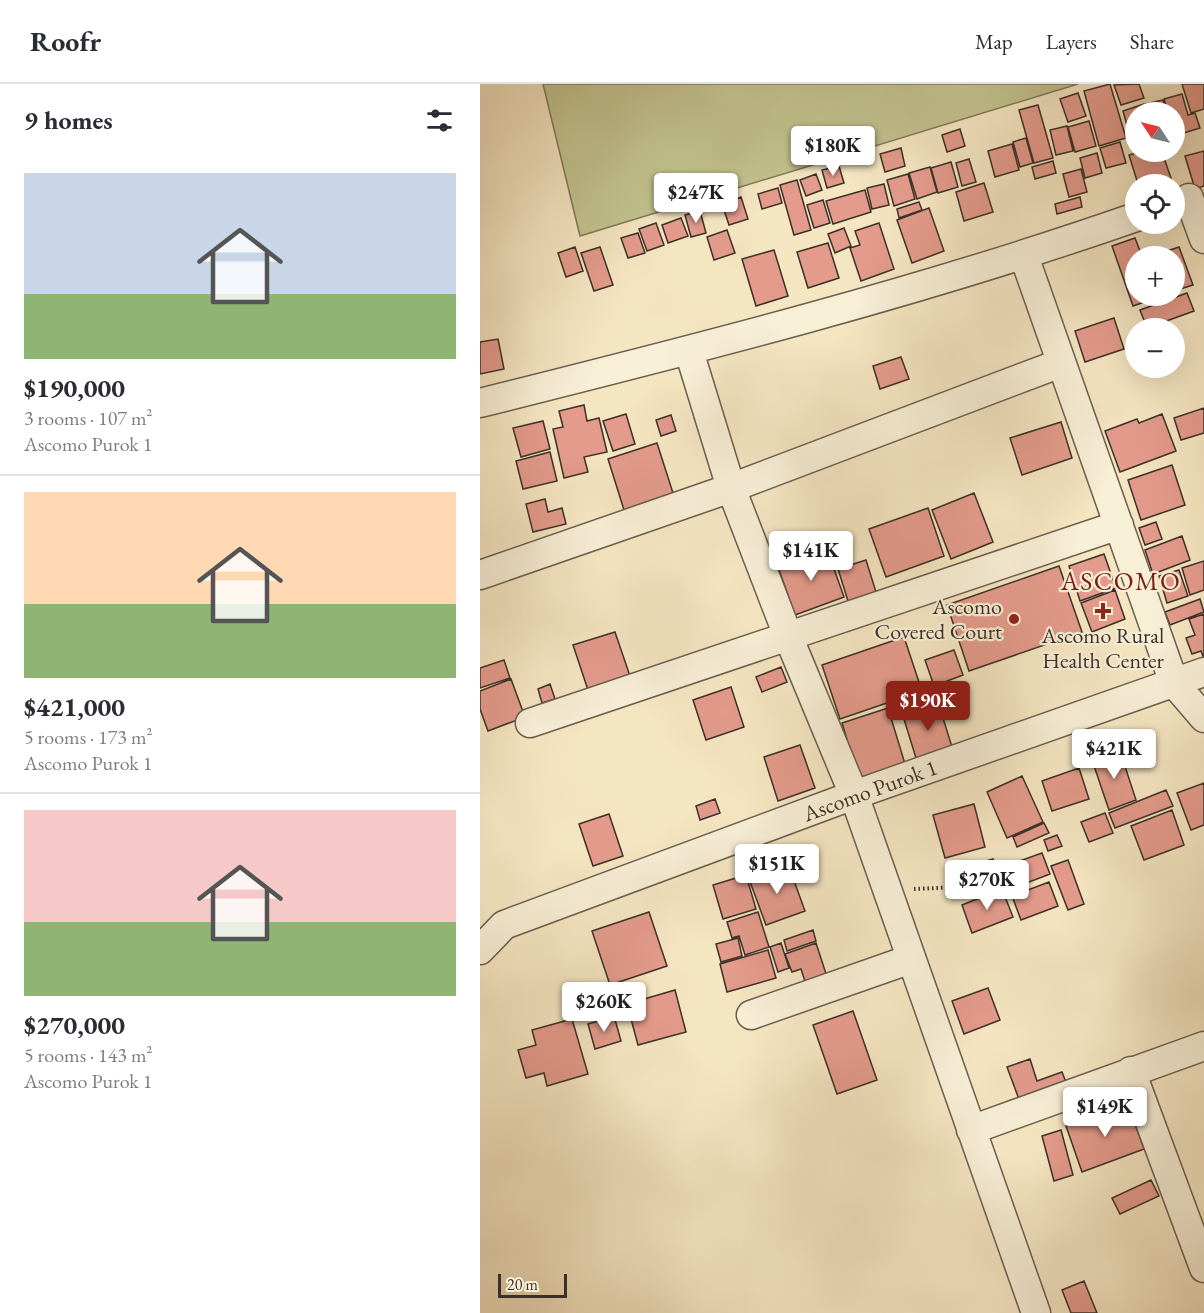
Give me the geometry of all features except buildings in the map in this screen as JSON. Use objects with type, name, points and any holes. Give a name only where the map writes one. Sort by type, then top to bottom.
[{"type":"street","points":[[1189,198],[1204,238]]},
{"type":"street","points":[[480,403],[689,351],[1024,256],[1125,221]]},
{"type":"street","points":[[1024,256],[1174,682],[1204,718]]},
{"type":"street","points":[[689,351],[731,488],[788,636],[854,795],[1036,1313]]},
{"type":"street","points":[[480,575],[731,488],[1061,363]]},
{"type":"street","points":[[530,723],[1119,525]]},
{"type":"street","name":"Ascomo Purok 1","points":[[480,950],[504,925],[854,795],[1204,672]]},
{"type":"street","points":[[751,1015],[911,959]]},
{"type":"street","points":[[971,1130],[1204,1046]]},
{"type":"street","points":[[1131,1071],[1204,1268]]},
{"type":"path","points":[[887,891],[961,887]]},
{"type":"green space","points":[[543,84],[1078,84],[580,236]]},
{"type":"place","name":"Ascomo Rural Health Center","points":[[1103,611]]},
{"type":"place","name":"Ascomo Covered Court","points":[[1014,619]]},
{"type":"district","name":"ASCOMO","points":[[1121,581]]}]
